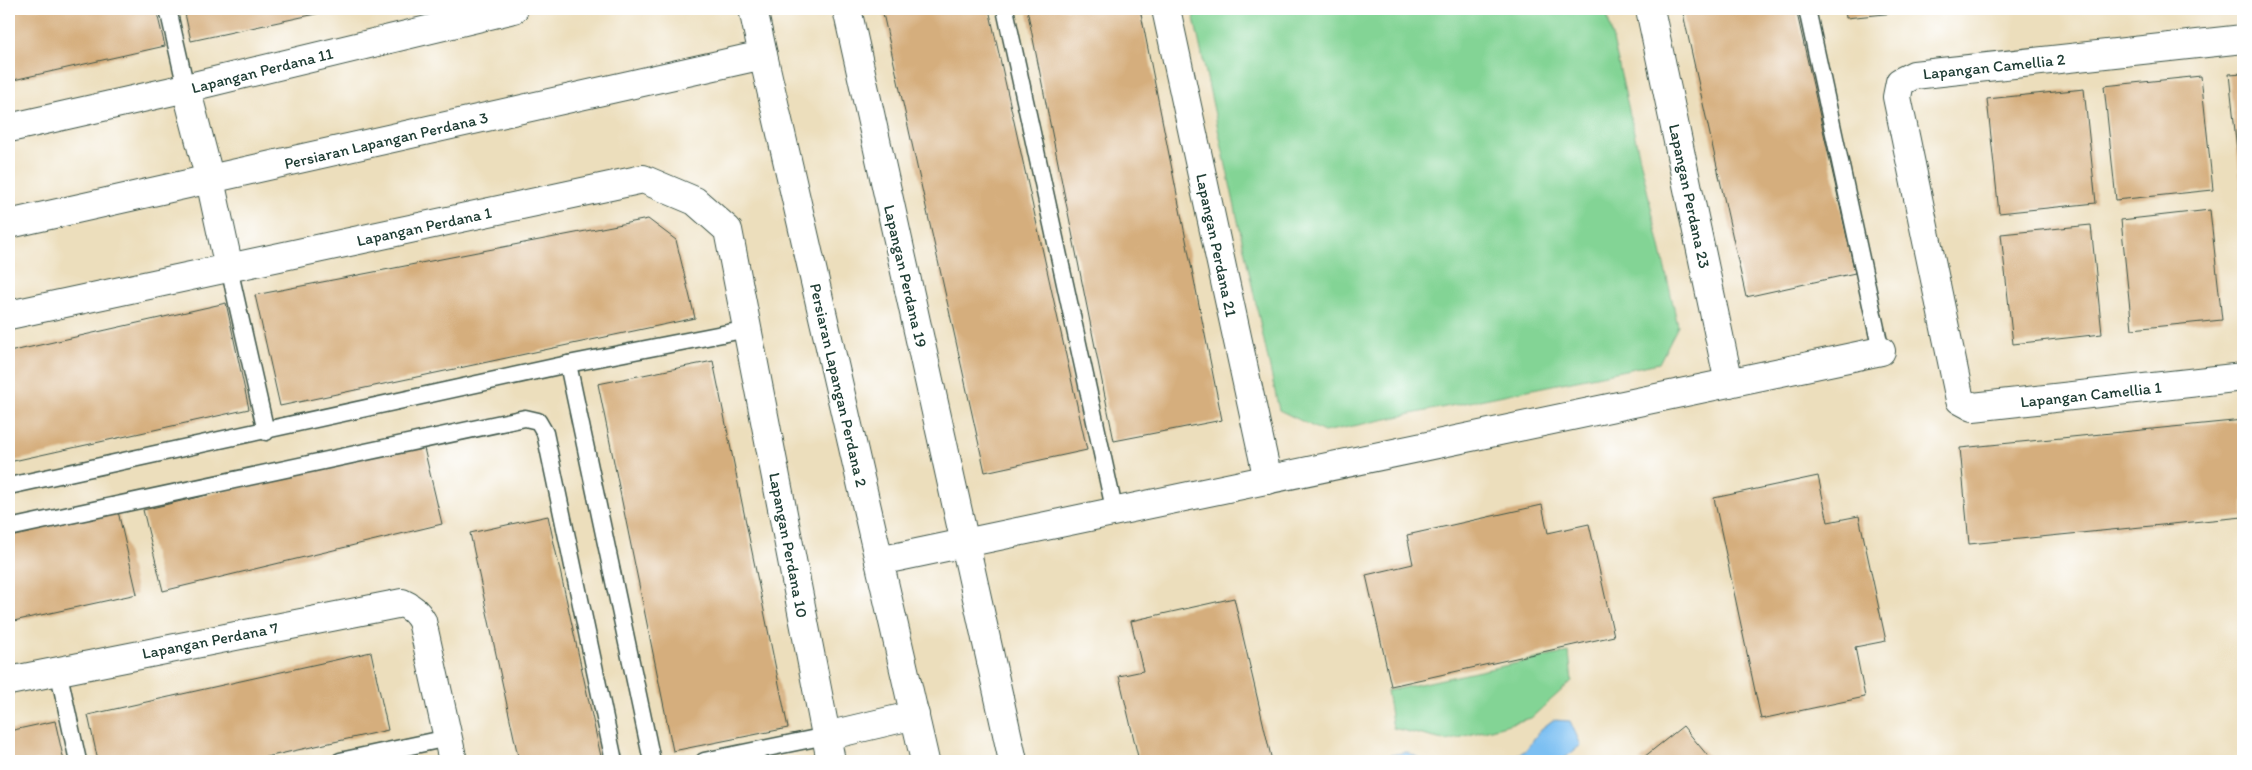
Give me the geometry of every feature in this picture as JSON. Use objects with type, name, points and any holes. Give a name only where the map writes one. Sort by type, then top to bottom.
[{"type":"street","name":"Lapangan Perdana 11","points":[[9,128],[186,88],[514,9]]},
{"type":"street","name":"Persiaran Lapangan Perdana 2","points":[[753,9],[925,761]]},
{"type":"street","name":"Lapangan Perdana 19","points":[[847,9],[1013,761]]},
{"type":"street","name":"Lapangan Perdana 21","points":[[1166,9],[1268,480]]},
{"type":"street","name":"Lapangan Perdana 23","points":[[1650,9],[1730,383]]},
{"type":"street","name":"Lapangan Camellia 2","points":[[1955,381],[1898,98],[1900,82],[1914,75],[2243,39]]},
{"type":"street","name":"Persiaran Lapangan Perdana 3","points":[[9,224],[762,55]]},
{"type":"street","points":[[186,88],[210,180],[229,268]]},
{"type":"street","name":"Lapangan Perdana 1","points":[[9,315],[643,180],[695,201],[728,230],[748,329]]},
{"type":"street","name":"Lapangan Perdana 10","points":[[748,329],[828,749]]},
{"type":"street","points":[[879,562],[1881,351]]},
{"type":"street","name":"Lapangan Camellia 1","points":[[1955,381],[1960,400],[1973,407],[2243,377]]},
{"type":"street","name":"Lapangan Perdana 7","points":[[9,681],[392,603],[402,603],[410,606],[422,621],[450,750]]},
{"type":"street","points":[[828,749],[915,715]]},
{"type":"lane","points":[[168,9],[186,88]]},
{"type":"lane","points":[[1005,9],[1116,513]]},
{"type":"lane","points":[[1807,9],[1881,351]]},
{"type":"lane","points":[[229,268],[266,432]]},
{"type":"lane","points":[[9,486],[266,432],[568,364],[748,329]]},
{"type":"lane","points":[[568,364],[652,761]]},
{"type":"lane","points":[[9,528],[525,418],[538,421],[545,433],[614,761]]},
{"type":"lane","points":[[58,670],[78,761]]},
{"type":"lane","points":[[704,761],[828,749]]},
{"type":"lane","points":[[340,761],[450,750]]},
{"type":"green space","points":[[1192,9],[1606,9],[1678,326],[1659,363],[1324,432],[1279,410]]},
{"type":"green space","points":[[1569,652],[1572,681],[1531,718],[1447,741],[1393,728],[1387,691]]},
{"type":"water","points":[[1553,720],[1570,721],[1581,745],[1561,761],[1501,761],[1525,751],[1541,729]]},
{"type":"water","points":[[1407,752],[1425,761],[1358,761]]},
{"type":"building","points":[[9,9],[156,9],[165,46],[9,81]]},
{"type":"building","points":[[184,9],[334,9],[334,10],[191,41]]},
{"type":"building","points":[[882,9],[989,9],[1087,450],[985,472]]},
{"type":"building","points":[[1027,9],[1140,9],[1222,420],[1114,441]]},
{"type":"building","points":[[1682,9],[1796,9],[1855,273],[1746,297]]},
{"type":"building","points":[[1845,9],[1924,9],[1924,10],[1846,18]]},
{"type":"building","points":[[2243,73],[2243,188],[2241,189],[2229,74]]},
{"type":"building","points":[[2201,76],[2213,190],[2116,200],[2104,86]]},
{"type":"building","points":[[2084,89],[2096,203],[1999,213],[1987,99]]},
{"type":"building","points":[[2210,210],[2222,320],[2132,329],[2121,220]]},
{"type":"building","points":[[648,219],[676,240],[695,318],[280,406],[255,295]]},
{"type":"building","points":[[2091,225],[2102,334],[2013,344],[2001,234]]},
{"type":"building","points":[[226,303],[249,409],[9,462],[9,352]]},
{"type":"building","points":[[713,361],[788,728],[673,751],[598,384]]},
{"type":"building","points":[[2243,420],[2243,517],[1969,544],[1960,448]]},
{"type":"building","points":[[423,444],[442,524],[163,591],[143,510]]},
{"type":"building","points":[[1818,476],[1828,522],[1859,516],[1886,641],[1855,647],[1865,697],[1761,719],[1714,498]]},
{"type":"building","points":[[1542,505],[1548,533],[1589,524],[1614,636],[1391,686],[1366,575],[1413,564],[1407,535]]},
{"type":"building","points":[[117,507],[137,594],[9,622],[9,531]]},
{"type":"building","points":[[548,516],[602,761],[519,761],[470,533]]},
{"type":"building","points":[[1234,598],[1272,761],[1139,761],[1119,676],[1143,671],[1131,621]]},
{"type":"building","points":[[371,652],[388,730],[248,761],[98,761],[88,715]]},
{"type":"building","points":[[55,721],[64,761],[9,761],[9,731]]},
{"type":"building","points":[[1683,726],[1712,761],[1639,761]]}]
